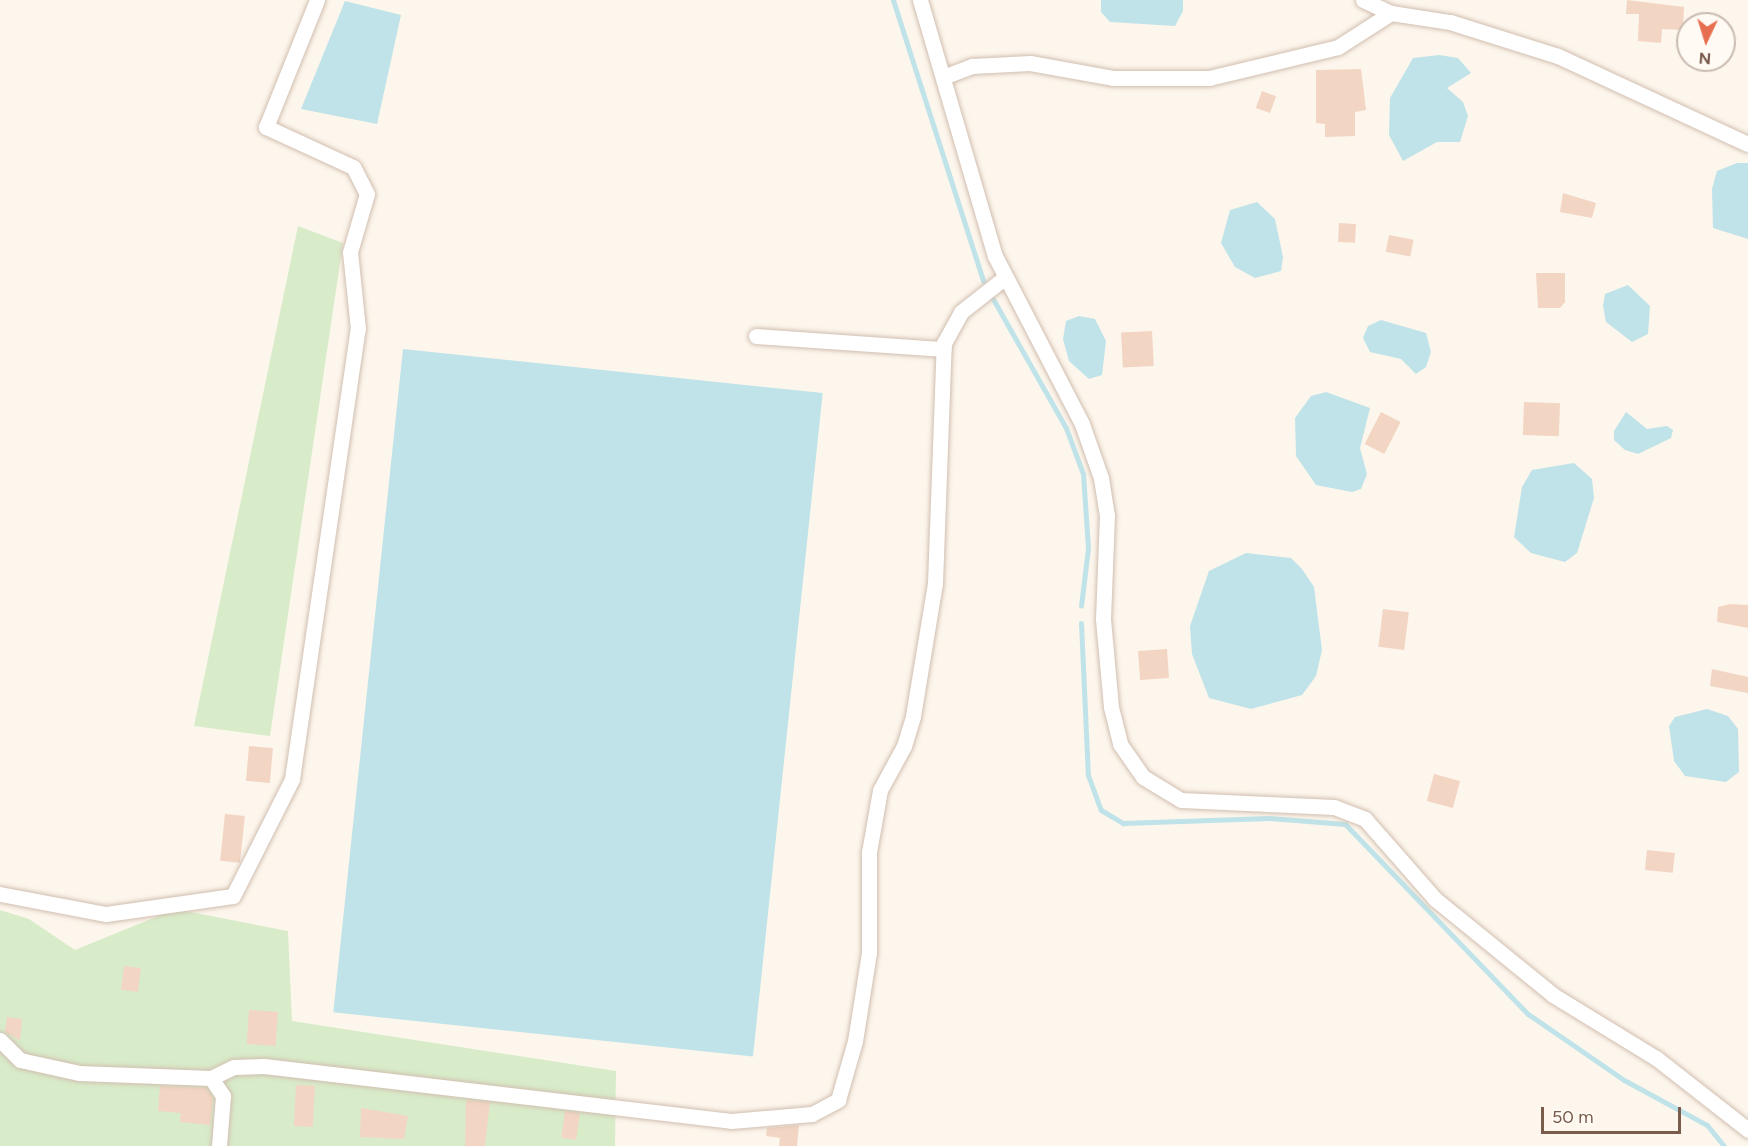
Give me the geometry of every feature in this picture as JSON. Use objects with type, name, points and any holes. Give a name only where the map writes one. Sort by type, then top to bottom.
[{"type":"street","points":[[0,894],[106,914],[233,896],[292,779],[358,329],[350,252],[367,194],[353,167],[266,127],[317,0]]},
{"type":"street","points":[[920,0],[1004,278],[1063,384],[1101,478],[1107,515],[1103,619],[1110,707],[1120,744],[1143,777],[1181,800],[1335,807],[1365,819],[1436,899],[1553,995],[1656,1058],[1748,1130]]},
{"type":"street","points":[[1363,0],[1391,13],[1450,22],[1558,56],[1748,144]]},
{"type":"street","points":[[943,77],[972,66],[1030,63],[1113,78],[1209,78],[1338,47],[1391,13]]},
{"type":"street","points":[[0,1040],[20,1060],[79,1072],[211,1078],[234,1067],[264,1066],[731,1121],[812,1114],[838,1100],[855,1041],[869,953],[868,852],[879,790],[904,746],[913,716],[935,583],[944,349],[961,312],[1004,278]]},
{"type":"street","points":[[756,336],[944,349]]},
{"type":"street","points":[[211,1078],[223,1096],[219,1146]]},
{"type":"green space","points":[[298,226],[343,243],[270,736],[194,726]]},
{"type":"green space","points":[[175,909],[288,931],[292,1021],[616,1071],[615,1146],[0,1146],[0,910],[29,919],[75,950]]},
{"type":"water","points":[[1101,0],[1183,0],[1183,11],[1175,26],[1110,22],[1101,12]]},
{"type":"water","points":[[345,1],[401,15],[377,124],[301,109]]},
{"type":"water","points":[[1439,55],[1458,58],[1471,73],[1447,88],[1463,102],[1468,116],[1460,142],[1437,142],[1403,161],[1389,135],[1390,98],[1413,58]]},
{"type":"water","points":[[1737,163],[1748,163],[1748,239],[1713,228],[1712,189],[1717,171]]},
{"type":"water","points":[[1257,202],[1275,219],[1283,257],[1281,271],[1255,278],[1235,267],[1221,243],[1230,210]]},
{"type":"water","points":[[1628,285],[1650,306],[1648,334],[1632,342],[1606,322],[1603,306],[1605,294]]},
{"type":"water","points":[[1079,316],[1095,319],[1106,341],[1102,375],[1089,379],[1069,361],[1063,339],[1066,321]]},
{"type":"water","points":[[1381,320],[1426,333],[1431,352],[1426,367],[1416,374],[1401,359],[1370,352],[1363,338],[1368,326]]},
{"type":"water","points":[[403,349],[823,393],[753,1056],[333,1012]]},
{"type":"water","points":[[1326,392],[1370,408],[1360,448],[1367,474],[1361,489],[1352,492],[1316,485],[1296,456],[1295,418],[1311,396]]},
{"type":"water","points":[[1626,412],[1647,429],[1667,426],[1673,430],[1671,438],[1638,454],[1625,450],[1614,440],[1614,431]]},
{"type":"water","points":[[1574,463],[1592,479],[1594,498],[1577,553],[1565,562],[1531,553],[1514,537],[1522,487],[1532,470]]},
{"type":"water","points":[[1246,553],[1291,558],[1302,569],[1314,587],[1322,650],[1316,676],[1302,695],[1251,709],[1209,698],[1192,654],[1190,626],[1209,571]]},
{"type":"water","points":[[1707,709],[1728,716],[1738,729],[1739,772],[1726,782],[1685,776],[1674,761],[1669,726],[1675,717]]},
{"type":"building","points":[[1627,0],[1684,7],[1684,12],[1676,12],[1676,30],[1662,29],[1661,43],[1638,41],[1639,14],[1626,14]]},
{"type":"building","points":[[1361,69],[1366,110],[1355,112],[1355,136],[1325,137],[1325,124],[1316,123],[1316,70]]},
{"type":"building","points":[[1262,91],[1276,96],[1270,113],[1256,108]]},
{"type":"building","points":[[1563,193],[1596,203],[1592,218],[1560,212]]},
{"type":"building","points":[[1339,223],[1356,224],[1355,243],[1338,242]]},
{"type":"building","points":[[1389,235],[1414,240],[1410,256],[1386,252]]},
{"type":"building","points":[[1536,273],[1565,273],[1565,302],[1560,308],[1538,308]]},
{"type":"building","points":[[1152,331],[1154,366],[1123,368],[1121,333]]},
{"type":"building","points":[[1524,402],[1560,403],[1559,436],[1523,435]]},
{"type":"building","points":[[1381,412],[1401,422],[1384,454],[1365,444]]},
{"type":"building","points":[[1730,604],[1748,605],[1748,628],[1717,622],[1718,607]]},
{"type":"building","points":[[1383,609],[1409,612],[1404,650],[1378,647]]},
{"type":"building","points":[[1167,649],[1169,678],[1140,680],[1138,651]]},
{"type":"building","points":[[1712,669],[1748,677],[1748,693],[1710,686]]},
{"type":"building","points":[[249,746],[273,748],[270,783],[246,781]]},
{"type":"building","points":[[1434,774],[1460,781],[1453,808],[1427,801]]},
{"type":"building","points":[[225,814],[245,816],[240,863],[220,861]]},
{"type":"building","points":[[1647,850],[1675,853],[1673,873],[1645,870]]},
{"type":"building","points":[[124,966],[141,968],[138,992],[121,990]]},
{"type":"building","points":[[249,1010],[278,1012],[276,1046],[247,1044]]},
{"type":"building","points":[[7,1017],[22,1019],[20,1040],[5,1032]]},
{"type":"building","points":[[296,1085],[315,1086],[313,1127],[294,1126]]},
{"type":"building","points":[[160,1086],[206,1088],[213,1098],[210,1125],[180,1122],[181,1113],[158,1111]]},
{"type":"building","points":[[466,1100],[490,1102],[485,1146],[465,1146]]},
{"type":"building","points":[[361,1108],[408,1116],[404,1139],[360,1137]]},
{"type":"building","points":[[565,1111],[580,1113],[576,1140],[561,1138]]},
{"type":"building","points":[[799,1125],[797,1146],[779,1146],[780,1138],[766,1136],[767,1128]]},
{"type":"waterway","points":[[893,0],[983,281]]},
{"type":"waterway","points":[[993,299],[1066,428],[1083,474],[1088,548],[1081,606]]},
{"type":"waterway","points":[[1081,623],[1088,775],[1101,810],[1123,823],[1269,818],[1345,824],[1528,1014],[1624,1080],[1707,1125],[1724,1146]]}]
